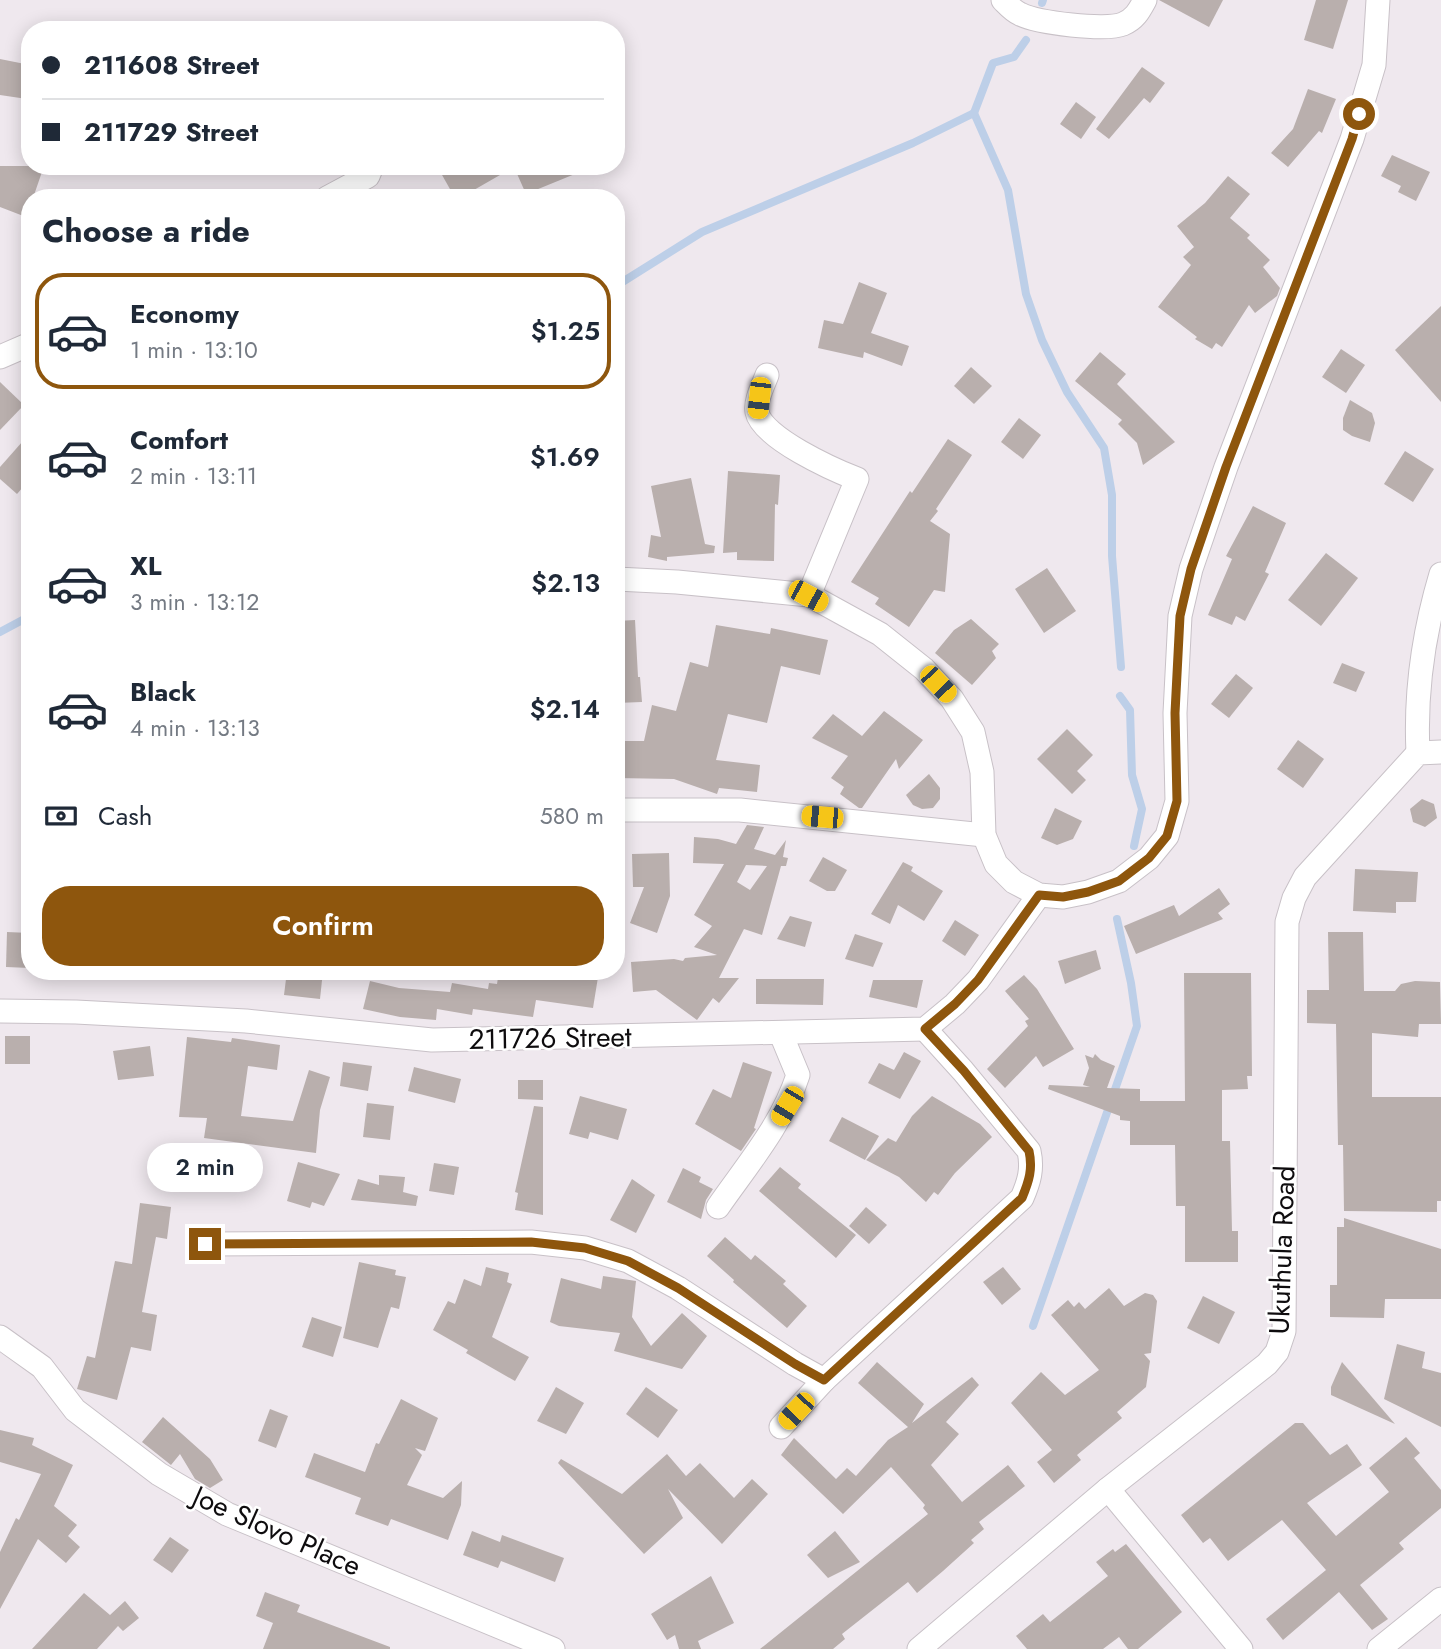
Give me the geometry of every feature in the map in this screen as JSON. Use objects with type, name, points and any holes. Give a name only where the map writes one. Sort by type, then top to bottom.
[{"type":"street","points":[[1003,0],[1020,14],[1035,19],[1112,28],[1137,15],[1144,0]]},
{"type":"street","points":[[625,579],[677,582],[808,596],[880,634],[924,669],[952,699],[973,732],[982,772],[984,835],[996,864],[1014,882],[1039,895],[1063,897],[1119,881],[1149,858],[1167,836],[1177,801],[1175,713],[1180,616],[1191,569],[1226,467],[1352,139],[1374,65],[1378,0]]},
{"type":"street","points":[[344,189],[368,175]]},
{"type":"street","points":[[0,357],[21,348]]},
{"type":"street","points":[[767,375],[757,412],[768,430],[829,466],[857,479],[808,596]]},
{"type":"street","points":[[1441,574],[1432,603],[1424,650],[1417,725],[1418,753],[1441,752]]},
{"type":"street","name":"Ukuthula Road","points":[[919,1649],[1108,1489],[1267,1364],[1277,1352],[1284,1331],[1287,922],[1294,898],[1305,877],[1418,753]]},
{"type":"street","points":[[625,810],[740,810],[984,835]]},
{"type":"street","points":[[781,1427],[824,1380],[1022,1198],[1029,1182],[1032,1164],[1029,1151],[964,1071],[925,1029],[978,980],[1039,895]]},
{"type":"street","name":"211726 Street","points":[[0,1011],[246,1021],[432,1040],[925,1029]]},
{"type":"street","points":[[718,1207],[771,1132],[792,1094],[798,1076],[781,1034]]},
{"type":"street","points":[[205,1244],[531,1242],[585,1248],[628,1261],[678,1288],[824,1380]]},
{"type":"street","name":"Joe Slovo Place","points":[[0,1337],[42,1367],[75,1410],[85,1418],[159,1474],[227,1514],[553,1649]]},
{"type":"street","points":[[1108,1489],[1241,1649]]},
{"type":"street","points":[[1379,1649],[1441,1600]]},
{"type":"building","points":[[1159,0],[1223,0],[1209,27]]},
{"type":"building","points":[[1316,0],[1348,0],[1333,49],[1304,40]]},
{"type":"building","points":[[0,59],[21,63],[21,98],[0,95]]},
{"type":"building","points":[[1142,67],[1165,83],[1150,103],[1144,98],[1109,139],[1096,129]]},
{"type":"building","points":[[1308,89],[1336,99],[1322,133],[1319,131],[1288,167],[1271,153],[1293,129]]},
{"type":"building","points":[[1076,102],[1096,117],[1081,139],[1060,124]]},
{"type":"building","points":[[1392,155],[1430,172],[1416,201],[1398,192],[1401,186],[1381,176]]},
{"type":"building","points":[[0,166],[21,166],[21,175],[41,175],[36,189],[21,189],[21,215],[0,207]]},
{"type":"building","points":[[442,175],[500,175],[476,189],[450,189]]},
{"type":"building","points":[[518,175],[572,175],[538,189],[524,189]]},
{"type":"building","points":[[1228,176],[1250,194],[1230,218],[1250,235],[1247,238],[1270,260],[1263,267],[1280,288],[1277,296],[1255,313],[1249,305],[1222,347],[1216,343],[1212,349],[1195,339],[1197,337],[1158,307],[1191,265],[1183,257],[1194,247],[1177,226],[1205,203]]},
{"type":"building","points":[[859,282],[887,293],[871,333],[909,346],[902,366],[864,352],[863,358],[818,348],[824,320],[843,324]]},
{"type":"building","points":[[1441,306],[1441,402],[1395,350]]},
{"type":"building","points":[[1341,349],[1365,365],[1346,393],[1322,377]]},
{"type":"building","points":[[1100,352],[1126,374],[1117,384],[1175,442],[1143,465],[1137,443],[1118,424],[1122,420],[1075,381]]},
{"type":"building","points":[[971,367],[992,386],[974,404],[954,386]]},
{"type":"building","points":[[0,382],[21,402],[21,408],[0,430]]},
{"type":"building","points":[[1350,400],[1372,413],[1375,423],[1370,442],[1343,430],[1343,418]]},
{"type":"building","points":[[1019,418],[1041,435],[1023,459],[1001,442]]},
{"type":"building","points":[[948,439],[972,455],[930,521],[950,534],[945,592],[934,590],[909,627],[875,604],[879,598],[851,582],[910,491],[912,493]]},
{"type":"building","points":[[21,443],[21,489],[17,494],[0,479],[0,467]]},
{"type":"building","points":[[1405,451],[1434,469],[1413,502],[1384,484]]},
{"type":"building","points":[[728,471],[780,475],[778,505],[775,504],[774,561],[737,560],[737,552],[723,553]]},
{"type":"building","points":[[691,478],[705,544],[715,546],[714,553],[667,557],[667,561],[648,557],[651,535],[661,537],[651,486]]},
{"type":"building","points":[[1253,506],[1286,523],[1265,572],[1269,574],[1245,621],[1236,616],[1232,625],[1208,615],[1232,559],[1226,556]]},
{"type":"building","points":[[1326,553],[1358,578],[1321,626],[1288,600]]},
{"type":"building","points":[[1047,568],[1076,611],[1044,633],[1015,589]]},
{"type":"building","points":[[971,619],[999,644],[992,651],[996,658],[972,685],[935,653],[954,630]]},
{"type":"building","points":[[635,620],[642,702],[625,703],[625,621]]},
{"type":"building","points":[[716,625],[770,634],[771,628],[828,640],[820,675],[781,666],[767,723],[728,714],[716,760],[760,765],[757,792],[719,788],[717,794],[674,779],[625,778],[625,741],[644,741],[652,705],[676,711],[690,662],[708,667]]},
{"type":"building","points":[[1342,663],[1365,672],[1356,692],[1333,683]]},
{"type":"building","points":[[1236,674],[1253,688],[1229,718],[1211,704]]},
{"type":"building","points":[[884,711],[923,740],[899,769],[896,759],[862,808],[859,808],[840,794],[844,787],[831,778],[848,756],[812,738],[833,714],[862,736]]},
{"type":"building","points":[[1067,729],[1093,755],[1077,771],[1086,780],[1072,794],[1037,759]]},
{"type":"building","points":[[1298,740],[1324,759],[1303,788],[1277,769]]},
{"type":"building","points":[[929,774],[940,788],[940,799],[933,808],[922,809],[913,805],[906,795]]},
{"type":"building","points":[[1422,799],[1434,804],[1437,818],[1425,827],[1413,822],[1410,809]]},
{"type":"building","points":[[1055,808],[1082,821],[1073,839],[1057,845],[1041,838]]},
{"type":"building","points":[[747,825],[764,827],[754,849],[775,855],[786,840],[783,857],[788,858],[786,866],[781,866],[762,935],[744,929],[719,978],[739,978],[719,1003],[713,998],[697,1020],[656,990],[633,992],[631,962],[674,959],[683,961],[685,958],[717,955],[694,947],[712,926],[694,915],[724,864],[693,863],[694,837],[736,844]],"holes":[[[746,865],[767,866],[750,890],[737,882]]]},
{"type":"building","points":[[669,853],[670,896],[657,933],[630,923],[644,887],[633,887],[632,854]]},
{"type":"building","points":[[823,857],[847,870],[835,891],[827,891],[809,881]]},
{"type":"building","points":[[903,862],[913,867],[911,871],[943,891],[924,921],[898,905],[890,924],[871,914]]},
{"type":"building","points":[[1355,869],[1418,872],[1416,902],[1396,902],[1396,913],[1353,911]]},
{"type":"building","points":[[1219,888],[1230,904],[1218,913],[1223,919],[1136,954],[1124,926],[1174,905],[1179,916]]},
{"type":"building","points":[[790,916],[812,922],[805,947],[777,939]]},
{"type":"building","points":[[955,920],[979,935],[965,956],[942,941]]},
{"type":"building","points":[[7,932],[21,933],[21,968],[6,967]]},
{"type":"building","points":[[1328,932],[1363,932],[1364,991],[1395,991],[1401,984],[1415,981],[1440,982],[1441,1024],[1419,1024],[1418,1037],[1372,1033],[1372,1097],[1441,1097],[1441,1201],[1437,1201],[1437,1212],[1344,1211],[1343,1145],[1338,1145],[1336,1024],[1307,1023],[1307,990],[1329,990]]},
{"type":"building","points":[[855,934],[883,943],[873,967],[845,959]]},
{"type":"building","points":[[1096,950],[1101,969],[1065,984],[1058,961]]},
{"type":"building","points":[[1184,973],[1251,973],[1252,1076],[1247,1076],[1248,1089],[1222,1090],[1222,1141],[1230,1141],[1232,1231],[1238,1231],[1238,1262],[1185,1262],[1185,1206],[1176,1206],[1175,1145],[1130,1145],[1130,1121],[1120,1120],[1120,1116],[1048,1089],[1049,1085],[1090,1087],[1083,1085],[1089,1068],[1085,1055],[1093,1058],[1095,1054],[1115,1066],[1107,1088],[1140,1089],[1140,1101],[1185,1101]]},
{"type":"building","points":[[1024,975],[1037,989],[1074,1049],[1043,1067],[1036,1056],[1005,1088],[987,1069],[1028,1026],[1025,1021],[1029,1019],[1005,991]]},
{"type":"building","points":[[756,979],[824,979],[823,1005],[756,1004]]},
{"type":"building","points":[[286,980],[322,980],[320,999],[284,995]]},
{"type":"building","points":[[498,980],[598,980],[593,1008],[536,1000],[533,1017],[473,1009],[472,1015],[437,1009],[436,1020],[400,1017],[363,1009],[370,981],[399,988],[450,992],[452,983],[488,989],[489,983],[497,984]]},
{"type":"building","points":[[873,980],[923,980],[917,1008],[869,997]]},
{"type":"building","points":[[5,1036],[30,1036],[30,1064],[5,1064]]},
{"type":"building","points":[[187,1037],[231,1042],[232,1038],[280,1045],[277,1070],[248,1066],[241,1116],[293,1121],[309,1070],[330,1077],[320,1110],[316,1153],[204,1138],[207,1118],[179,1117]]},
{"type":"building","points":[[150,1046],[154,1076],[118,1080],[113,1051]]},
{"type":"building","points":[[904,1052],[921,1061],[900,1099],[868,1083],[879,1063],[894,1070]]},
{"type":"building","points":[[343,1062],[372,1066],[368,1091],[340,1086]]},
{"type":"building","points":[[743,1062],[772,1072],[754,1128],[756,1129],[741,1151],[695,1124],[713,1089],[731,1098]]},
{"type":"building","points":[[414,1067],[461,1079],[455,1103],[408,1091]]},
{"type":"building","points":[[518,1080],[543,1080],[543,1100],[518,1099]]},
{"type":"building","points":[[580,1096],[627,1109],[618,1140],[590,1132],[588,1139],[569,1134]]},
{"type":"building","points":[[932,1096],[980,1124],[992,1137],[955,1173],[938,1195],[934,1192],[926,1202],[899,1177],[866,1160],[888,1138],[896,1142],[912,1116]]},
{"type":"building","points":[[367,1103],[394,1106],[390,1140],[363,1137]]},
{"type":"building","points":[[534,1106],[543,1107],[543,1215],[515,1210],[518,1193],[515,1192]]},
{"type":"building","points":[[842,1117],[879,1136],[865,1160],[829,1141]]},
{"type":"building","points":[[298,1162],[340,1174],[324,1206],[312,1202],[310,1208],[287,1201]]},
{"type":"building","points":[[434,1163],[459,1167],[454,1195],[429,1191]]},
{"type":"building","points":[[780,1167],[801,1184],[798,1188],[856,1235],[836,1258],[759,1191]]},
{"type":"building","points":[[683,1168],[701,1177],[699,1182],[713,1189],[706,1200],[701,1219],[667,1202]]},
{"type":"building","points":[[379,1175],[405,1177],[403,1192],[418,1196],[416,1206],[351,1200],[358,1179],[379,1185]]},
{"type":"building","points":[[632,1179],[655,1195],[636,1233],[610,1220]]},
{"type":"building","points":[[140,1203],[171,1207],[167,1239],[156,1237],[142,1312],[157,1315],[151,1351],[131,1347],[117,1400],[77,1389],[87,1356],[95,1358],[115,1261],[132,1264]]},
{"type":"building","points":[[866,1207],[887,1225],[869,1244],[849,1226]]},
{"type":"building","points":[[1344,1218],[1441,1249],[1441,1299],[1385,1299],[1384,1318],[1330,1317],[1330,1285],[1337,1285],[1337,1227],[1344,1227]]},
{"type":"building","points":[[725,1237],[751,1260],[755,1255],[786,1281],[783,1284],[807,1306],[787,1328],[707,1256]]},
{"type":"building","points":[[359,1262],[396,1270],[395,1275],[406,1277],[399,1309],[391,1307],[378,1348],[343,1338]]},
{"type":"building","points":[[486,1267],[509,1273],[507,1282],[512,1284],[492,1337],[529,1357],[515,1381],[466,1353],[468,1350],[433,1330],[448,1301],[455,1304],[464,1279],[481,1286]]},
{"type":"building","points":[[1003,1267],[1021,1289],[1002,1305],[983,1282]]},
{"type":"building","points":[[603,1276],[636,1281],[632,1317],[651,1346],[682,1313],[707,1336],[682,1369],[614,1351],[620,1333],[559,1326],[550,1322],[561,1278],[601,1289]]},
{"type":"building","points":[[1109,1288],[1124,1306],[1145,1293],[1153,1295],[1157,1301],[1151,1353],[1144,1354],[1150,1361],[1146,1387],[1117,1412],[1122,1418],[1077,1455],[1081,1460],[1054,1483],[1037,1462],[1052,1450],[1011,1403],[1041,1372],[1065,1395],[1099,1370],[1051,1315],[1068,1300],[1074,1307],[1079,1302],[1085,1309]]},
{"type":"building","points":[[1203,1296],[1235,1312],[1219,1344],[1187,1328]]},
{"type":"building","points":[[312,1317],[342,1327],[333,1357],[302,1347]]},
{"type":"building","points":[[1397,1344],[1425,1352],[1422,1368],[1441,1373],[1441,1427],[1384,1399]]},
{"type":"building","points":[[877,1362],[924,1404],[912,1423],[972,1377],[979,1385],[946,1422],[959,1434],[931,1465],[962,1502],[1008,1465],[1025,1486],[979,1522],[984,1529],[971,1540],[974,1543],[943,1571],[917,1593],[908,1582],[842,1634],[845,1639],[833,1649],[760,1649],[928,1514],[923,1508],[925,1505],[891,1467],[843,1514],[781,1455],[794,1438],[836,1479],[847,1468],[856,1476],[888,1440],[908,1427],[858,1383]]},
{"type":"building","points":[[1342,1362],[1395,1424],[1331,1395],[1331,1387]]},
{"type":"building","points":[[556,1387],[584,1403],[566,1434],[537,1421]]},
{"type":"building","points":[[646,1387],[678,1410],[658,1438],[626,1414]]},
{"type":"building","points":[[401,1399],[438,1418],[425,1451],[415,1448],[422,1455],[407,1485],[443,1498],[462,1481],[461,1505],[448,1540],[391,1519],[388,1526],[355,1514],[361,1498],[305,1477],[314,1453],[365,1472],[376,1443],[379,1444]]},
{"type":"building","points":[[270,1409],[288,1416],[276,1448],[258,1441]]},
{"type":"building","points":[[163,1417],[210,1459],[223,1480],[210,1488],[195,1479],[180,1454],[171,1465],[142,1442]]},
{"type":"building","points":[[1295,1423],[1303,1423],[1330,1455],[1347,1444],[1362,1465],[1307,1503],[1336,1536],[1389,1492],[1369,1468],[1406,1437],[1420,1453],[1414,1458],[1441,1490],[1441,1508],[1399,1543],[1404,1549],[1360,1585],[1388,1619],[1372,1630],[1339,1592],[1283,1640],[1266,1619],[1326,1570],[1282,1520],[1228,1561],[1210,1538],[1203,1543],[1181,1515]]},
{"type":"building","points":[[0,1430],[34,1438],[32,1445],[73,1465],[54,1506],[77,1525],[68,1536],[80,1547],[66,1563],[38,1539],[0,1609],[0,1552],[41,1474],[0,1462]]},
{"type":"building","points":[[667,1454],[686,1476],[700,1463],[734,1498],[752,1479],[768,1494],[722,1544],[668,1489],[683,1518],[644,1554],[558,1463],[561,1459],[622,1494]]},
{"type":"building","points":[[472,1531],[500,1542],[502,1535],[564,1558],[555,1582],[501,1561],[498,1568],[463,1555]]},
{"type":"building","points":[[835,1531],[860,1562],[828,1578],[807,1555]]},
{"type":"building","points":[[170,1537],[189,1550],[172,1573],[153,1560]]},
{"type":"building","points":[[1126,1544],[1182,1612],[1138,1649],[1128,1649],[1119,1637],[1103,1649],[1027,1649],[1016,1636],[1043,1614],[1050,1622],[1108,1576],[1096,1562],[1113,1549],[1115,1552]]},
{"type":"building","points":[[711,1576],[734,1623],[698,1641],[701,1649],[679,1649],[675,1635],[667,1640],[651,1614]]},
{"type":"building","points":[[265,1592],[300,1605],[297,1612],[390,1649],[263,1649],[273,1623],[256,1616]]},
{"type":"building","points":[[84,1593],[110,1615],[125,1601],[139,1618],[123,1631],[118,1626],[97,1649],[32,1649]]},
{"type":"waterway","points":[[625,280],[702,232],[913,143],[974,113],[993,63],[1014,57],[1026,40]]},
{"type":"waterway","points":[[974,113],[1008,190],[1026,294],[1042,340],[1067,392],[1104,448],[1112,495],[1112,556],[1121,667]]},
{"type":"waterway","points":[[0,632],[21,621]]},
{"type":"waterway","points":[[1120,696],[1130,710],[1132,775],[1142,809],[1134,846]]},
{"type":"waterway","points":[[1033,1326],[1137,1026],[1117,919]]},
{"type":"route","points":[[205,1244],[531,1242],[585,1248],[628,1261],[678,1288],[824,1380],[1022,1198],[1029,1182],[1032,1164],[1029,1151],[964,1071],[925,1029],[978,980],[1039,895],[1063,897],[1119,881],[1149,858],[1167,836],[1177,801],[1175,713],[1180,616],[1191,569],[1226,467],[1352,139],[1359,114]]}]
